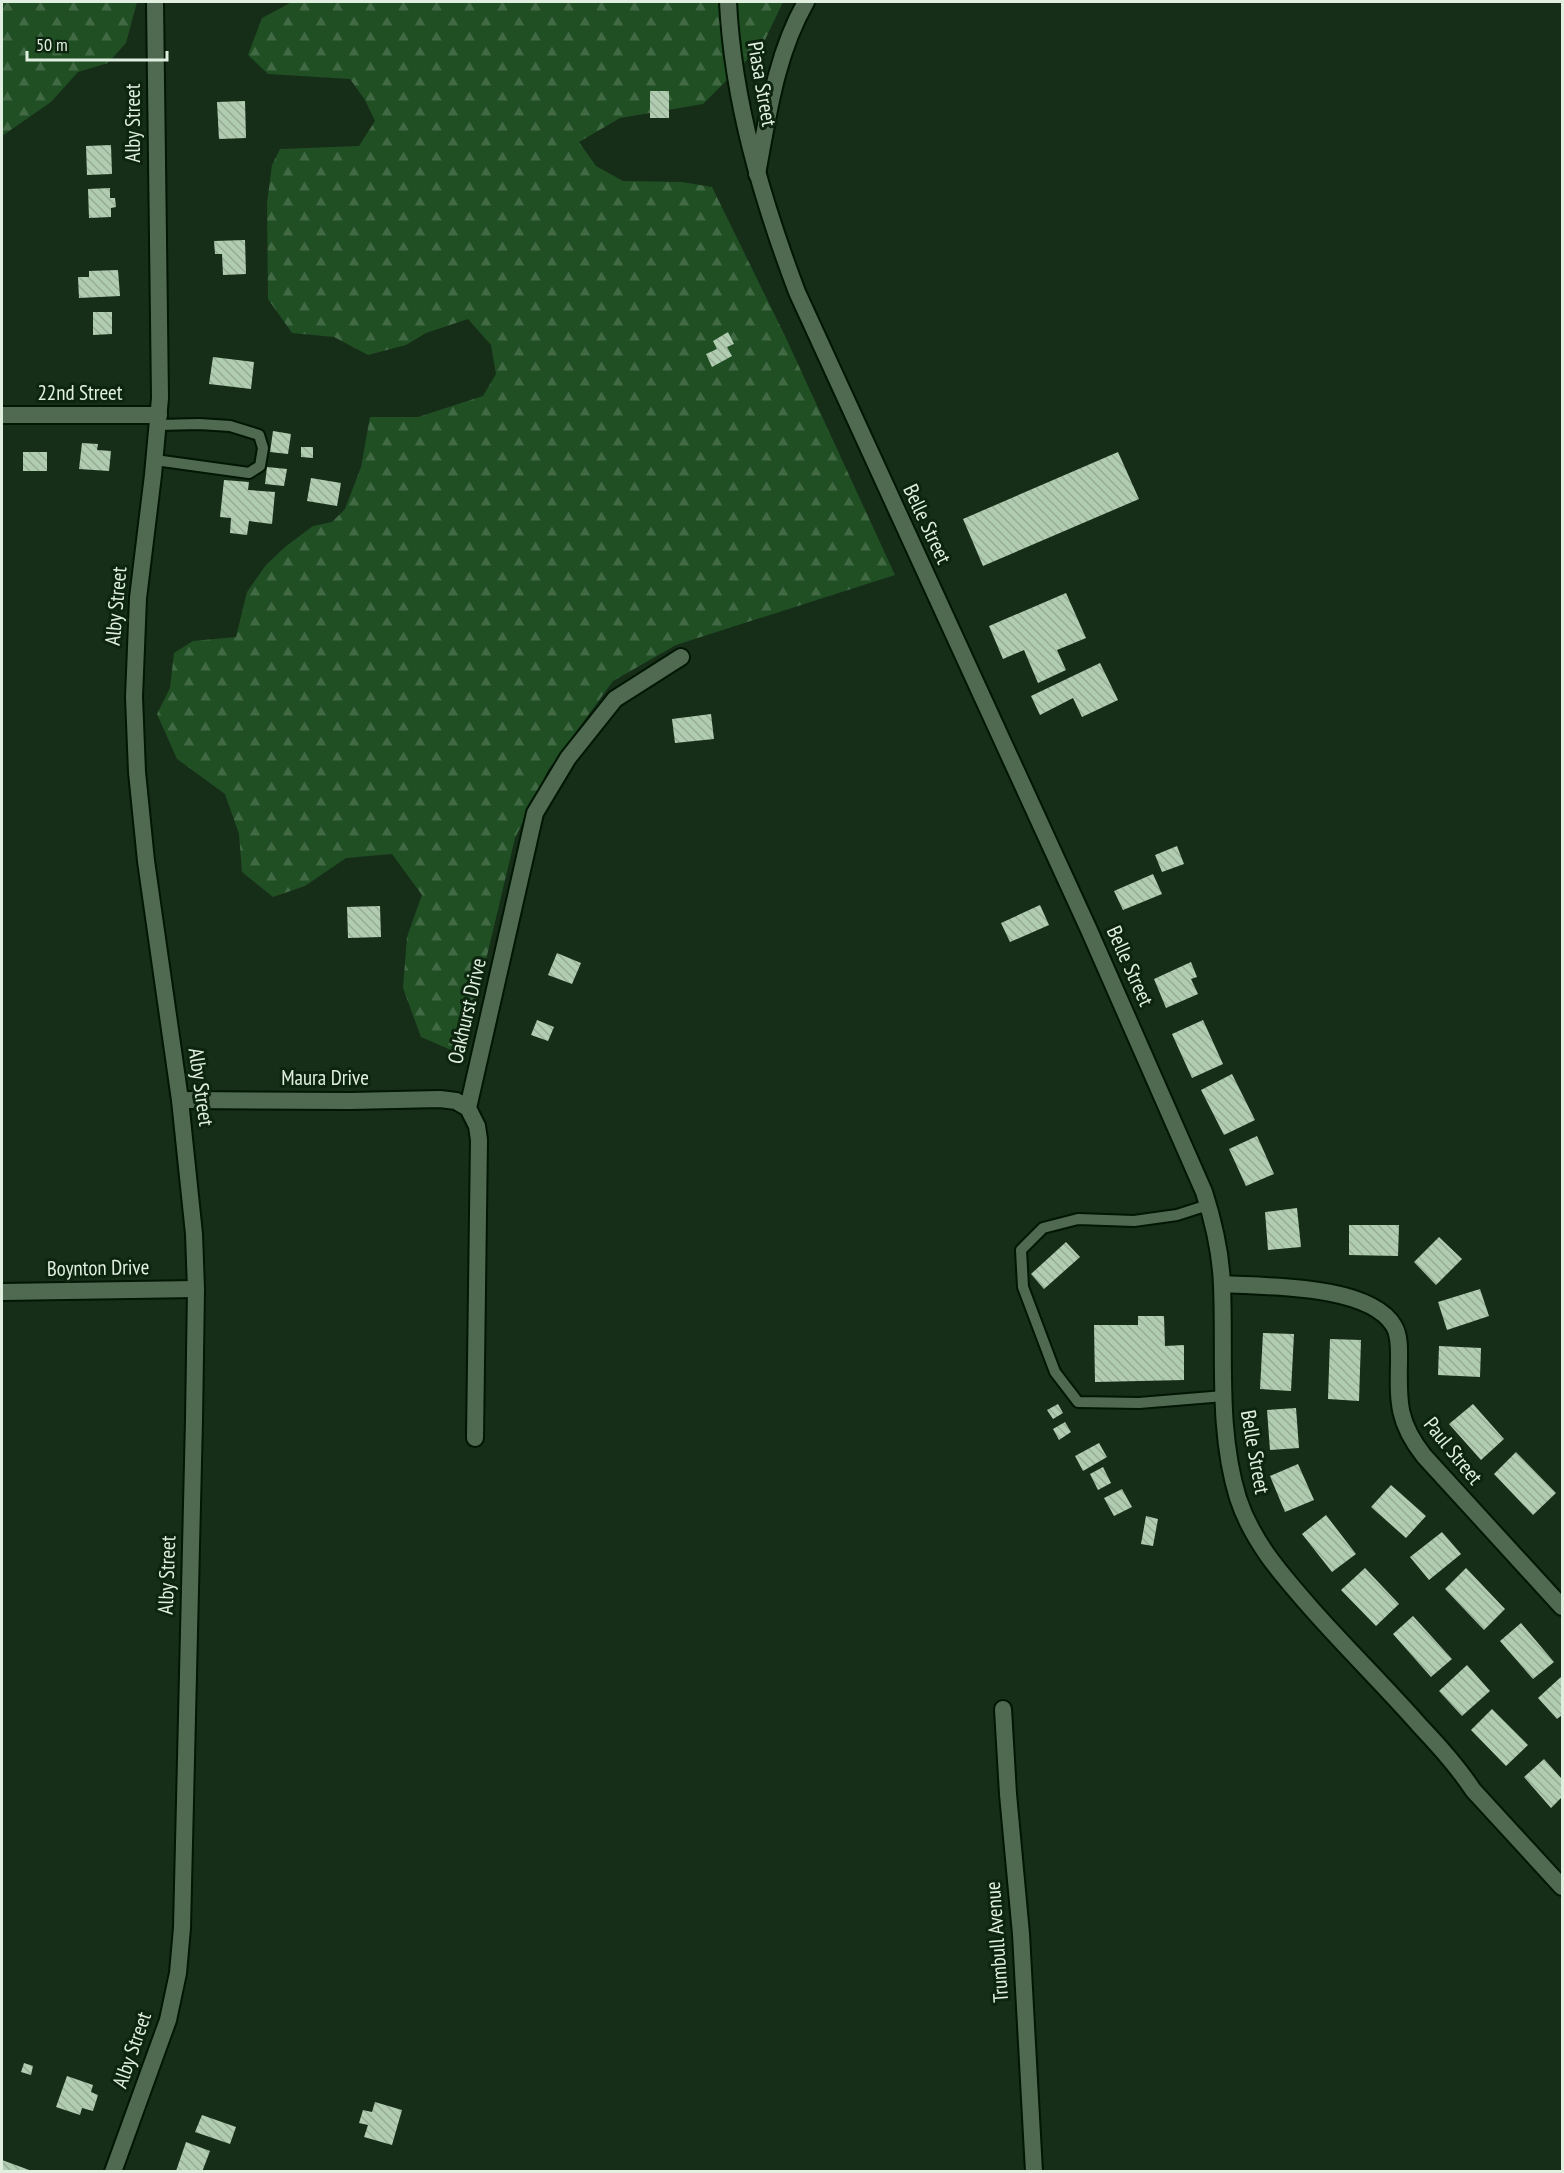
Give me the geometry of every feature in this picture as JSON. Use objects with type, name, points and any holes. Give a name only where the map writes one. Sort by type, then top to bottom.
[{"type":"street","name":"Alby Street","points":[[113,2172],[168,2020],[178,1973],[182,1917],[196,1289],[191,1194],[146,861],[137,772],[134,697],[138,598],[158,420],[155,2]]},
{"type":"street","name":"Piasa Street","points":[[728,2],[737,86],[757,174]]},
{"type":"street","name":"Belle Street","points":[[806,2],[782,55],[757,174],[797,292],[1089,930],[1193,1164],[1208,1205],[1217,1236],[1222,1284],[1224,1396],[1232,1472],[1245,1514],[1262,1548],[1289,1584],[1389,1690],[1461,1772],[1473,1790],[1563,1887]]},
{"type":"street","name":"22nd Street","points":[[2,415],[158,420]]},
{"type":"street","name":"Oakhurst Drive","points":[[468,1108],[535,813],[568,758],[615,699],[681,657]]},
{"type":"street","name":"Maura Drive","points":[[180,1100],[440,1100],[456,1101],[468,1108]]},
{"type":"street","points":[[468,1108],[477,1126],[479,1140],[475,1437]]},
{"type":"street","name":"Paul Street","points":[[1222,1284],[1343,1295],[1369,1303],[1385,1314],[1398,1334],[1398,1390],[1401,1417],[1413,1442],[1563,1607]]},
{"type":"street","name":"Boynton Drive","points":[[2,1293],[196,1289]]},
{"type":"street","name":"Trumbull Avenue","points":[[1003,1709],[1021,1935],[1034,2172]]},
{"type":"lane","points":[[154,460],[249,473],[260,466],[263,448],[259,435],[230,426],[158,420]]},
{"type":"lane","points":[[1208,1205],[1177,1215],[1134,1221],[1078,1219],[1043,1228],[1021,1250],[1023,1287],[1055,1372],[1078,1402],[1139,1403],[1224,1396]]},
{"type":"green space","points":[[2,2],[137,2],[126,43],[108,63],[78,72],[51,102],[2,136]]},
{"type":"green space","points":[[292,2],[783,2],[763,44],[703,104],[620,118],[579,142],[596,166],[623,181],[682,182],[712,187],[785,336],[895,575],[676,645],[613,681],[548,770],[515,838],[471,1023],[451,1050],[421,1037],[403,988],[407,937],[422,895],[392,854],[346,858],[305,886],[273,897],[242,872],[239,834],[225,794],[177,759],[157,714],[170,688],[174,653],[193,641],[236,637],[247,592],[266,565],[313,526],[332,522],[345,509],[361,467],[370,417],[418,417],[483,396],[496,374],[491,345],[468,319],[426,333],[406,345],[368,355],[334,337],[292,333],[268,299],[267,203],[272,165],[280,149],[359,146],[375,121],[365,100],[350,79],[268,74],[248,55],[262,18]]},
{"type":"building","points":[[650,91],[669,91],[669,118],[650,118]]},
{"type":"building","points":[[245,101],[246,138],[219,139],[217,102]]},
{"type":"building","points":[[111,145],[112,174],[87,175],[86,146]]},
{"type":"building","points":[[110,188],[110,198],[115,198],[116,207],[111,208],[111,217],[89,218],[88,189]]},
{"type":"building","points":[[245,240],[246,274],[223,275],[222,254],[215,254],[214,241]]},
{"type":"building","points":[[118,270],[120,296],[79,298],[78,277],[89,277],[89,271]]},
{"type":"building","points":[[93,312],[112,312],[112,334],[93,335]]},
{"type":"building","points":[[728,332],[734,344],[727,347],[732,356],[712,367],[706,354],[717,349],[713,341]]},
{"type":"building","points":[[213,357],[254,362],[251,389],[209,384]]},
{"type":"building","points":[[273,431],[291,434],[288,454],[270,452]]},
{"type":"building","points":[[82,443],[98,444],[97,450],[111,451],[109,471],[79,469]]},
{"type":"building","points":[[301,447],[313,447],[313,458],[301,457]]},
{"type":"building","points":[[23,452],[47,452],[47,471],[23,471]]},
{"type":"building","points":[[1118,452],[1139,499],[983,566],[963,519]]},
{"type":"building","points":[[267,467],[287,469],[284,486],[265,484]]},
{"type":"building","points":[[311,478],[341,483],[337,506],[307,501]]},
{"type":"building","points":[[224,480],[249,482],[248,490],[275,492],[272,524],[249,521],[247,535],[230,533],[231,518],[220,517]]},
{"type":"building","points":[[1066,593],[1086,638],[1057,650],[1066,670],[1038,683],[1024,650],[1003,659],[989,626]]},
{"type":"building","points":[[1100,663],[1118,700],[1082,717],[1073,698],[1040,715],[1031,696]]},
{"type":"building","points":[[711,714],[714,739],[675,743],[672,719]]},
{"type":"building","points":[[1177,846],[1184,864],[1162,872],[1155,855]]},
{"type":"building","points":[[1153,874],[1162,894],[1123,910],[1114,891]]},
{"type":"building","points":[[1040,905],[1049,925],[1010,942],[1001,923]]},
{"type":"building","points":[[380,906],[381,937],[348,938],[347,907]]},
{"type":"building","points":[[557,953],[581,963],[572,984],[548,975]]},
{"type":"building","points":[[1191,962],[1197,977],[1191,979],[1198,994],[1166,1008],[1154,979]]},
{"type":"building","points":[[537,1020],[554,1027],[548,1041],[531,1035]]},
{"type":"building","points":[[1203,1020],[1223,1064],[1192,1078],[1172,1034]]},
{"type":"building","points":[[1232,1074],[1255,1120],[1224,1135],[1201,1090]]},
{"type":"building","points":[[1257,1136],[1274,1174],[1246,1186],[1229,1149]]},
{"type":"building","points":[[1297,1208],[1301,1247],[1268,1250],[1265,1212]]},
{"type":"building","points":[[1349,1225],[1399,1225],[1398,1256],[1349,1255]]},
{"type":"building","points":[[1439,1237],[1462,1259],[1436,1285],[1414,1262]]},
{"type":"building","points":[[1066,1242],[1080,1257],[1044,1289],[1031,1274]]},
{"type":"building","points":[[1480,1289],[1489,1316],[1447,1330],[1438,1302]]},
{"type":"building","points":[[1138,1316],[1164,1316],[1165,1346],[1184,1345],[1184,1380],[1095,1382],[1094,1325],[1138,1325]]},
{"type":"building","points":[[1263,1333],[1294,1334],[1291,1391],[1260,1389]]},
{"type":"building","points":[[1330,1339],[1361,1340],[1359,1401],[1328,1399]]},
{"type":"building","points":[[1439,1346],[1481,1348],[1480,1377],[1438,1375]]},
{"type":"building","points":[[1058,1404],[1063,1413],[1053,1419],[1047,1410]]},
{"type":"building","points":[[1473,1404],[1504,1439],[1481,1460],[1449,1424]]},
{"type":"building","points":[[1296,1408],[1299,1448],[1270,1450],[1267,1410]]},
{"type":"building","points":[[1065,1422],[1071,1432],[1059,1440],[1053,1429]]},
{"type":"building","points":[[1099,1443],[1107,1457],[1083,1471],[1075,1456]]},
{"type":"building","points":[[1516,1452],[1556,1493],[1533,1515],[1494,1474]]},
{"type":"building","points":[[1298,1464],[1314,1500],[1285,1512],[1270,1476]]},
{"type":"building","points":[[1103,1467],[1111,1483],[1098,1490],[1090,1474]]},
{"type":"building","points":[[1391,1485],[1426,1516],[1406,1538],[1371,1507]]},
{"type":"building","points":[[1122,1489],[1132,1507],[1114,1516],[1104,1498]]},
{"type":"building","points":[[1326,1515],[1356,1554],[1332,1572],[1302,1534]]},
{"type":"building","points":[[1146,1516],[1158,1519],[1153,1546],[1141,1544]]},
{"type":"building","points":[[1442,1532],[1461,1554],[1429,1580],[1410,1557]]},
{"type":"building","points":[[1365,1568],[1399,1604],[1376,1626],[1341,1590]]},
{"type":"building","points":[[1466,1568],[1505,1609],[1484,1630],[1445,1589]]},
{"type":"building","points":[[1413,1616],[1452,1659],[1431,1677],[1393,1634]]},
{"type":"building","points":[[1521,1623],[1554,1662],[1533,1679],[1500,1641]]},
{"type":"building","points":[[1467,1665],[1490,1691],[1462,1716],[1439,1691]]},
{"type":"building","points":[[1562,1676],[1562,1715],[1557,1719],[1538,1698]]},
{"type":"building","points":[[1492,1709],[1528,1745],[1506,1766],[1471,1730]]},
{"type":"building","points":[[1544,1759],[1562,1779],[1562,1797],[1551,1808],[1524,1777]]},
{"type":"building","points":[[24,2063],[33,2066],[31,2075],[21,2072]]},
{"type":"building","points":[[67,2076],[93,2085],[91,2092],[98,2095],[93,2111],[82,2108],[80,2115],[56,2107]]},
{"type":"building","points":[[375,2102],[402,2110],[392,2145],[364,2137],[368,2125],[359,2123],[363,2110],[372,2112]]},
{"type":"building","points":[[202,2115],[236,2127],[230,2144],[195,2132]]},
{"type":"building","points":[[186,2142],[210,2151],[202,2172],[176,2171]]},
{"type":"building","points":[[2,2160],[32,2171],[32,2172],[2,2172]]}]
